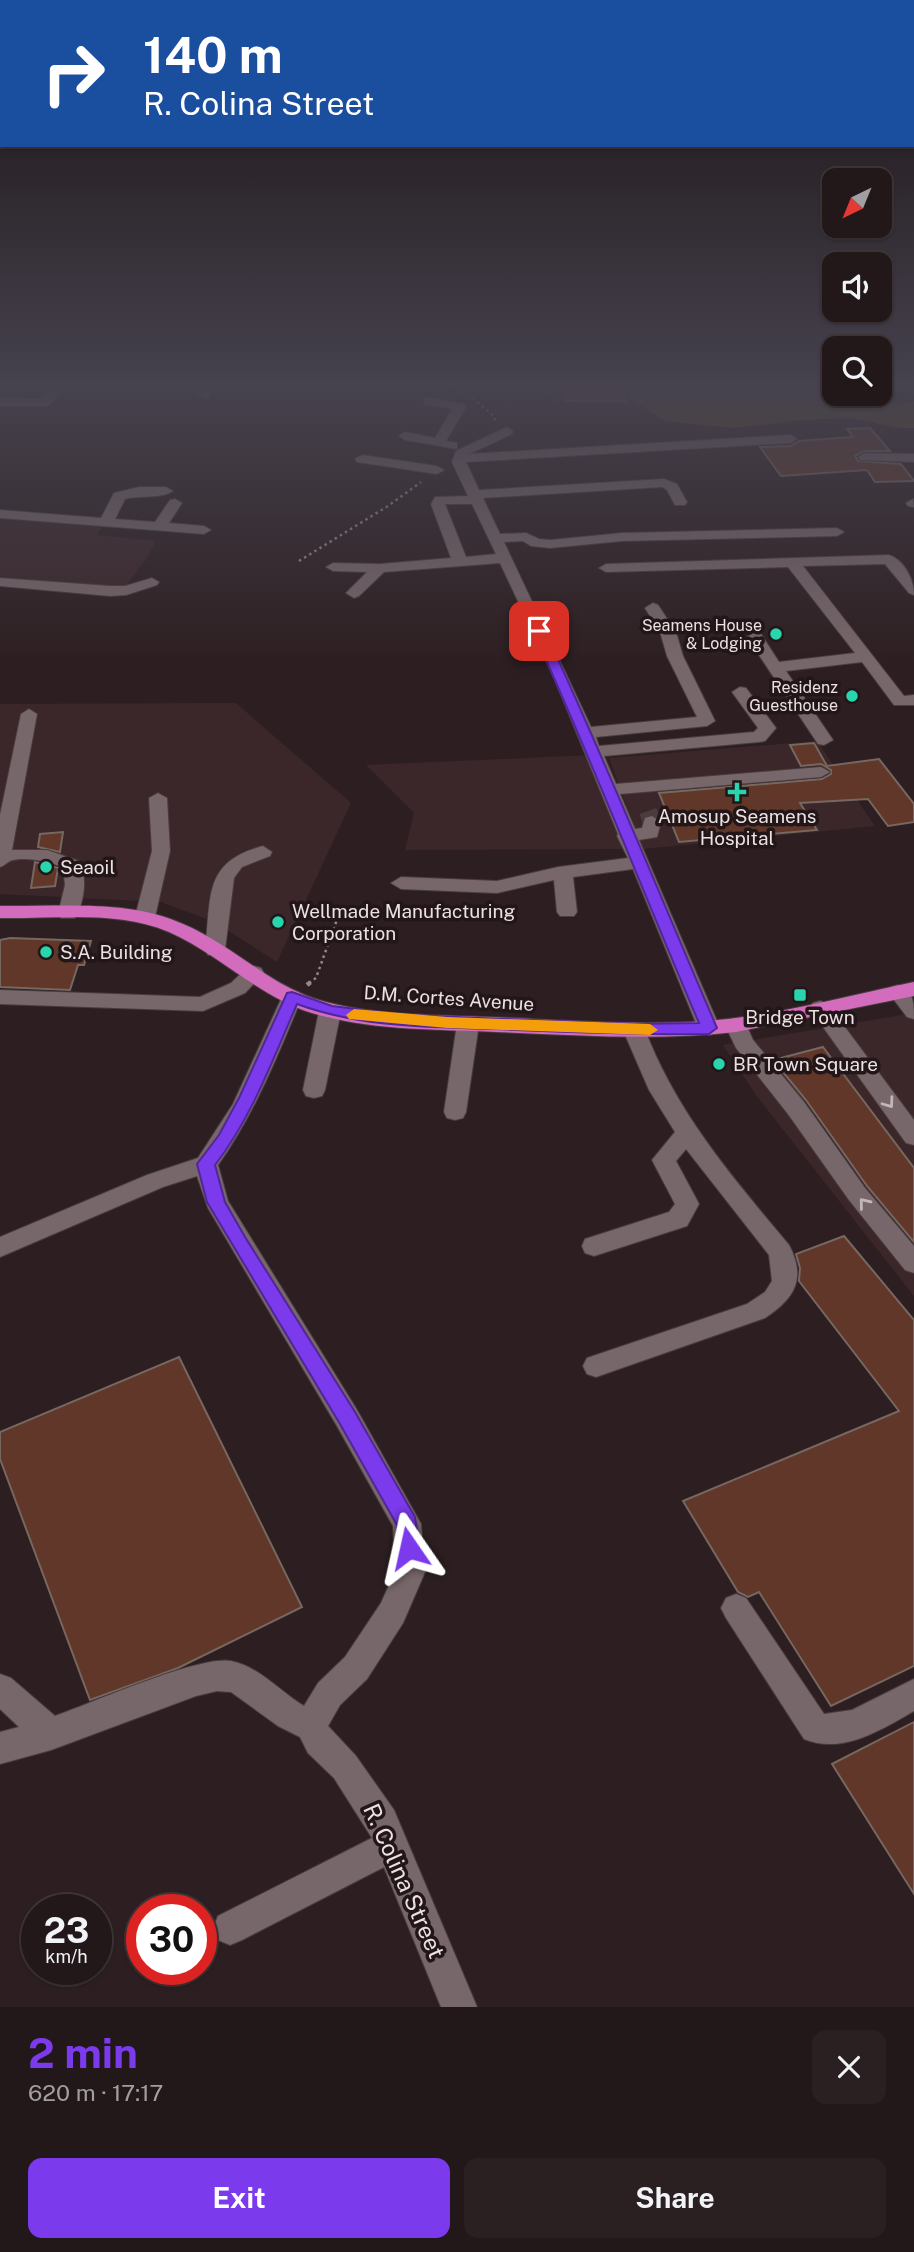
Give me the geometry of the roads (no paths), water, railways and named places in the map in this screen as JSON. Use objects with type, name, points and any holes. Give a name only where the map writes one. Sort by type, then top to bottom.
[{"type":"highway","name":"D.M. Cortes Avenue","points":[[0,912],[145,917],[177,928],[292,997],[330,1011],[405,1020],[634,1030],[709,1028],[736,1026],[906,990]]},
{"type":"street","points":[[469,477],[589,743],[709,1028]]},
{"type":"street","points":[[460,561],[438,503],[440,500],[664,483],[672,488],[680,502]]},
{"type":"street","points":[[106,522],[119,496],[139,491],[166,491]]},
{"type":"street","points":[[159,527],[175,503]]},
{"type":"street","points":[[0,514],[204,530]]},
{"type":"street","points":[[495,538],[526,537],[550,544],[622,537],[837,532]]},
{"type":"street","points":[[333,567],[380,568],[504,558]]},
{"type":"street","points":[[606,568],[889,559],[914,590]]},
{"type":"street","points":[[794,564],[900,701],[914,700]]},
{"type":"street","points":[[354,593],[380,568]]},
{"type":"street","points":[[0,582],[110,592],[152,582]]},
{"type":"street","points":[[589,743],[707,720],[675,656],[668,632],[653,608]]},
{"type":"street","points":[[755,637],[824,740]]},
{"type":"street","points":[[774,667],[867,657]]},
{"type":"street","points":[[589,743],[760,737],[767,728],[740,692]]},
{"type":"street","points":[[29,714],[0,858],[54,856],[65,859],[72,865],[75,885],[68,914]]},
{"type":"street","points":[[607,790],[821,772]]},
{"type":"street","points":[[626,836],[650,833],[650,816],[636,788]]},
{"type":"street","points":[[145,917],[161,851],[158,799]]},
{"type":"street","points":[[215,950],[224,878],[235,863],[262,852]]},
{"type":"street","points":[[401,883],[497,887],[563,873],[640,862]]},
{"type":"street","points":[[563,873],[567,912]]},
{"type":"street","points":[[0,997],[203,1004],[238,988],[254,973]]},
{"type":"street","points":[[906,990],[914,1012]]},
{"type":"street","points":[[0,1247],[133,1189],[206,1164],[226,1139],[292,997]]},
{"type":"street","points":[[820,1008],[914,1137]]},
{"type":"street","points":[[314,1090],[330,1011]]},
{"type":"street","points":[[455,1112],[468,1024]]},
{"type":"street","points":[[736,1026],[744,1043],[796,1108],[857,1194],[914,1264]]},
{"type":"street","points":[[596,1366],[756,1311],[780,1296],[786,1275],[780,1252],[688,1131],[643,1058],[634,1030]]},
{"type":"street","points":[[594,1246],[678,1219],[685,1211],[687,1204],[664,1160],[688,1131]]},
{"type":"street","points":[[0,1748],[51,1734],[191,1682],[227,1675],[255,1688],[296,1721],[311,1725],[329,1694],[356,1668],[392,1614],[410,1572],[407,1524],[347,1418],[238,1242],[216,1202],[206,1164]]},
{"type":"street","points":[[736,1608],[815,1728],[841,1731],[914,1694]]},
{"type":"street","points":[[0,1689],[51,1734]]},
{"type":"street","name":"R. Colina Street","points":[[311,1725],[319,1742],[345,1767],[382,1822],[459,2007]]},
{"type":"street","points":[[230,1928],[392,1844]]},
{"type":"tunnel","points":[[648,811],[652,822]]},
{"type":"place","name":"Seamens House & Lodging","points":[[776,634]]},
{"type":"place","name":"Residenz Guesthouse","points":[[852,696]]},
{"type":"place","name":"Amosup Seamens Hospital","points":[[737,792]]},
{"type":"place","name":"Seaoil","points":[[46,867]]},
{"type":"place","name":"Wellmade Manufacturing Corporation","points":[[278,922]]},
{"type":"place","name":"S.A. Building","points":[[46,952]]},
{"type":"place","name":"Bridge Town","points":[[800,995]]},
{"type":"place","name":"BR Town Square","points":[[719,1064]]}]
